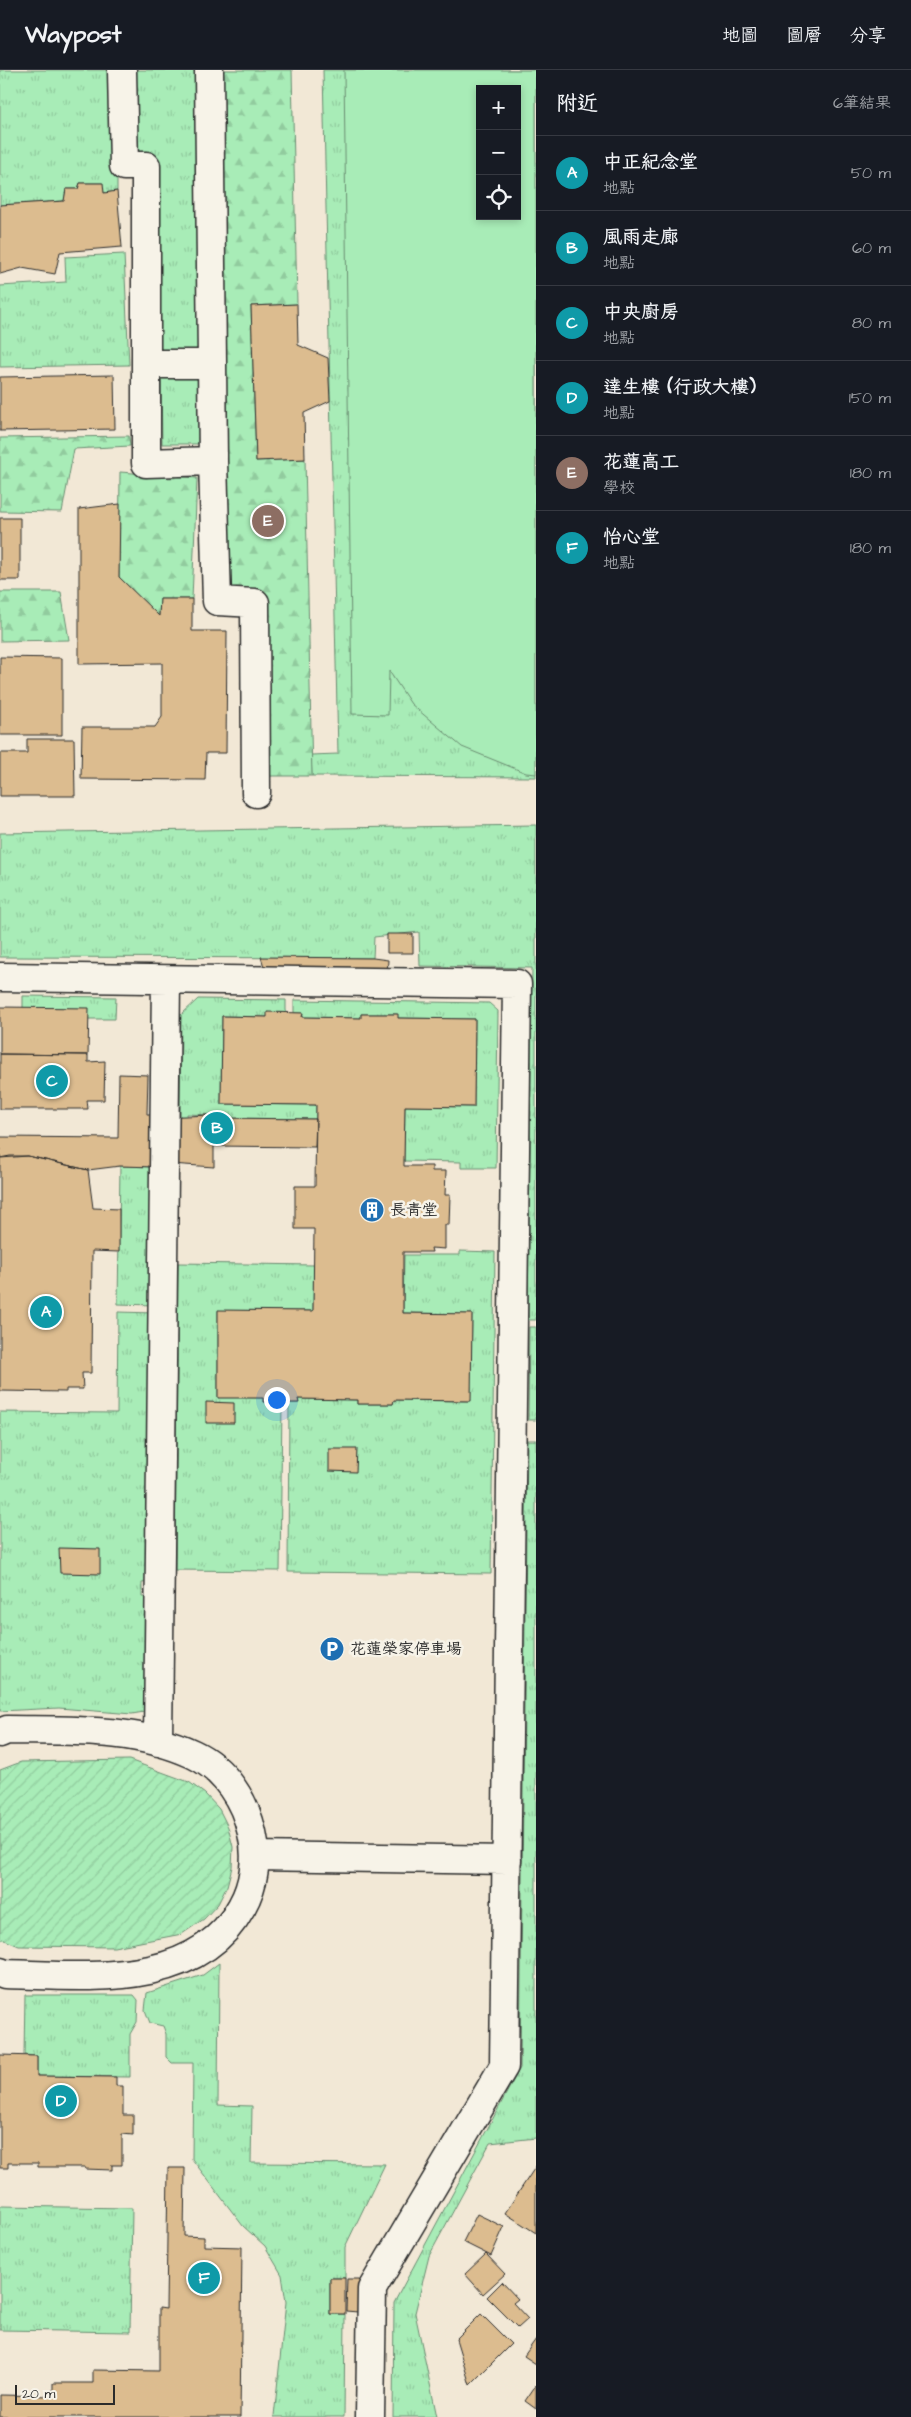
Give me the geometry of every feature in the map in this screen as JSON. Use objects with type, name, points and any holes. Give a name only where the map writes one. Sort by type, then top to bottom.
[{"type":"street","points":[[122,70],[124,166],[146,166],[146,463],[213,461]]},
{"type":"street","points":[[209,70],[213,461],[217,601],[255,603],[256,793]]},
{"type":"street","points":[[146,364],[212,364]]},
{"type":"street","points":[[0,977],[516,984],[504,2066],[372,2289],[370,2417]]},
{"type":"street","points":[[158,1742],[166,980]]},
{"type":"street","points":[[0,1733],[7,1730],[111,1732],[158,1742],[195,1755],[218,1771],[236,1791],[248,1816],[255,1843],[254,1870],[247,1896],[234,1921],[216,1941],[193,1956],[168,1965],[109,1976],[5,1974],[0,1972]]},
{"type":"street","points":[[255,1856],[507,1860]]},
{"type":"green space","points":[[0,70],[117,70],[117,191],[104,193],[102,183],[80,183],[78,189],[66,189],[64,201],[0,205]]},
{"type":"green space","points":[[128,70],[203,70],[204,354],[152,354],[152,162],[129,161]]},
{"type":"green space","points":[[214,70],[292,70],[297,304],[251,306],[256,461],[305,459],[312,776],[265,776],[264,594],[222,592]]},
{"type":"green space","points":[[323,70],[536,70],[536,777],[312,776],[311,755],[338,754]]},
{"type":"green space","points":[[344,70],[536,70],[536,774],[526,773],[462,747],[411,704],[389,671],[388,715],[352,714]]},
{"type":"green space","points":[[124,254],[129,365],[0,367],[0,286],[66,282],[65,257]]},
{"type":"green space","points":[[161,376],[208,376],[201,442],[197,444],[162,444]]},
{"type":"green space","points":[[129,436],[130,446],[74,449],[62,512],[0,511],[0,438]]},
{"type":"green space","points":[[120,472],[197,478],[192,599],[160,599],[159,616],[119,577]]},
{"type":"green space","points":[[0,592],[61,592],[69,640],[0,641]]},
{"type":"green space","points":[[536,825],[536,1320],[528,1320],[532,968],[420,966],[419,932],[374,937],[373,958],[0,957],[0,833]]},
{"type":"green space","points":[[23,996],[116,997],[115,1019],[88,1019],[23,1008]]},
{"type":"green space","points":[[198,999],[286,1000],[286,1013],[267,1017],[222,1016],[221,1104],[316,1105],[316,1119],[214,1118],[214,1115],[187,1114],[187,1117],[180,1117],[181,1015]]},
{"type":"green space","points":[[294,1000],[489,1003],[498,1011],[496,1168],[461,1168],[461,1162],[404,1161],[405,1106],[474,1107],[475,1019],[398,1018],[397,1014],[361,1014],[361,1018],[302,1017],[302,1013],[294,1013]]},
{"type":"green space","points":[[120,1166],[155,1167],[154,1305],[118,1304]]},
{"type":"green space","points":[[460,1251],[495,1252],[491,1574],[288,1572],[289,1403],[298,1403],[298,1399],[357,1400],[357,1404],[393,1404],[394,1400],[470,1401],[472,1314],[403,1313],[404,1255],[460,1255]]},
{"type":"green space","points":[[178,1263],[314,1265],[313,1311],[218,1311],[218,1397],[263,1398],[263,1402],[282,1403],[280,1571],[175,1570]]},
{"type":"green space","points":[[118,1312],[154,1313],[151,1582],[142,1583],[142,1597],[151,1597],[150,1711],[132,1714],[59,1708],[0,1711],[0,1412],[117,1413]]},
{"type":"green space","points":[[529,1327],[536,1327],[536,1420],[528,1420]]},
{"type":"green space","points":[[527,1440],[536,1440],[536,2138],[490,2143],[429,2256],[415,2313],[437,2417],[393,2417],[394,2303],[520,2068]]},
{"type":"green space","points":[[129,1760],[189,1782],[205,1794],[219,1809],[228,1827],[233,1847],[232,1867],[227,1886],[218,1904],[204,1919],[182,1934],[114,1947],[19,1946],[0,1938],[0,1770],[21,1762]]},
{"type":"green space","points":[[219,1963],[218,2105],[252,2106],[251,2163],[385,2164],[345,2247],[345,2278],[330,2278],[330,2314],[345,2314],[344,2417],[274,2417],[286,2302],[282,2275],[265,2246],[243,2226],[192,2159],[193,2063],[172,2063],[166,2057],[166,2034],[163,2026],[150,2023],[145,2010],[147,1993],[203,1975]]},
{"type":"green space","points":[[25,1995],[134,1995],[138,2000],[137,2022],[130,2034],[130,2077],[37,2076],[37,2056],[24,2055]]},
{"type":"green space","points":[[0,2206],[132,2208],[130,2332],[0,2330]]},
{"type":"building","points":[[80,183],[103,183],[104,193],[117,191],[122,247],[60,252],[55,274],[22,268],[0,274],[0,205],[64,201],[66,189],[78,189]]},
{"type":"building","points":[[297,304],[298,345],[328,358],[330,401],[304,413],[305,459],[256,461],[251,306]]},
{"type":"building","points":[[114,375],[115,429],[0,431],[0,377]]},
{"type":"building","points":[[120,504],[119,577],[159,616],[160,599],[192,599],[192,631],[227,631],[226,753],[206,753],[205,780],[81,779],[82,727],[155,727],[162,717],[162,663],[79,664],[79,509]]},
{"type":"building","points":[[0,518],[20,518],[20,580],[0,580]]},
{"type":"building","points":[[0,657],[62,658],[62,735],[0,735]]},
{"type":"building","points":[[27,739],[74,739],[75,796],[0,796],[0,753],[27,753]]},
{"type":"building","points":[[387,934],[413,934],[413,953],[387,953]]},
{"type":"building","points":[[261,957],[373,958],[388,960],[387,975],[266,973]]},
{"type":"building","points":[[0,1007],[89,1008],[88,1055],[0,1054]]},
{"type":"building","name":"長青堂","points":[[267,1012],[303,1013],[302,1017],[361,1018],[361,1014],[398,1014],[398,1018],[475,1019],[474,1107],[405,1106],[404,1166],[432,1166],[432,1171],[446,1171],[445,1195],[450,1195],[449,1225],[445,1225],[445,1249],[431,1248],[432,1252],[403,1252],[403,1313],[472,1314],[471,1401],[394,1400],[393,1404],[357,1404],[357,1400],[298,1399],[299,1403],[289,1403],[263,1402],[263,1398],[218,1398],[218,1310],[313,1311],[314,1229],[295,1229],[295,1186],[315,1186],[316,1105],[221,1104],[222,1016],[267,1017]]},
{"type":"building","points":[[0,1054],[88,1055],[88,1062],[105,1061],[104,1100],[87,1100],[88,1109],[0,1109]]},
{"type":"building","points":[[119,1074],[148,1075],[147,1114],[156,1114],[156,1117],[214,1115],[214,1118],[316,1119],[315,1147],[214,1146],[214,1167],[156,1163],[155,1167],[120,1166],[88,1170],[28,1156],[0,1158],[0,1137],[118,1138]]},
{"type":"building","points":[[28,1156],[88,1170],[93,1208],[119,1209],[119,1252],[92,1251],[91,1373],[82,1373],[83,1389],[66,1389],[66,1392],[0,1391],[0,1158]]},
{"type":"building","points":[[206,1402],[234,1403],[234,1423],[206,1423]]},
{"type":"building","points":[[329,1449],[357,1449],[356,1472],[329,1471]]},
{"type":"building","points":[[59,1548],[100,1549],[100,1574],[60,1573]]},
{"type":"building","points":[[0,2055],[37,2056],[37,2076],[116,2077],[116,2086],[123,2086],[123,2115],[133,2115],[133,2135],[122,2134],[122,2165],[112,2165],[112,2170],[85,2169],[85,2167],[38,2167],[38,2163],[8,2163],[8,2168],[0,2168]]},
{"type":"building","points":[[536,2166],[536,2233],[505,2213]]},
{"type":"building","points":[[168,2168],[185,2168],[184,2236],[204,2237],[204,2246],[242,2247],[240,2417],[0,2417],[0,2395],[53,2396],[53,2383],[93,2383],[93,2370],[159,2371],[159,2308],[166,2309]]},
{"type":"building","points":[[477,2214],[504,2227],[491,2256],[463,2242]]},
{"type":"building","points":[[486,2254],[505,2274],[483,2294],[465,2274]]},
{"type":"building","points":[[330,2278],[345,2278],[345,2314],[330,2314]]},
{"type":"building","points":[[347,2279],[360,2279],[358,2312],[346,2311]]},
{"type":"building","points":[[502,2282],[518,2299],[513,2303],[528,2319],[518,2328],[487,2297]]},
{"type":"building","points":[[481,2314],[511,2344],[470,2385],[456,2339]]},
{"type":"building","points":[[536,2339],[536,2364],[524,2356]]},
{"type":"building","points":[[536,2385],[536,2409],[525,2401]]},
{"type":"place","name":"花蓮高工","points":[[268,521]]},
{"type":"place","name":"中央廚房","points":[[52,1081]]},
{"type":"place","name":"風雨走廊","points":[[217,1128]]},
{"type":"place","name":"長青堂","points":[[372,1210]]},
{"type":"place","name":"中正紀念堂","points":[[46,1312]]},
{"type":"place","name":"花蓮榮家停車場","points":[[332,1649]]},
{"type":"place","name":"達生樓 (行政大樓)","points":[[61,2101]]},
{"type":"place","name":"怡心堂","points":[[204,2278]]}]
